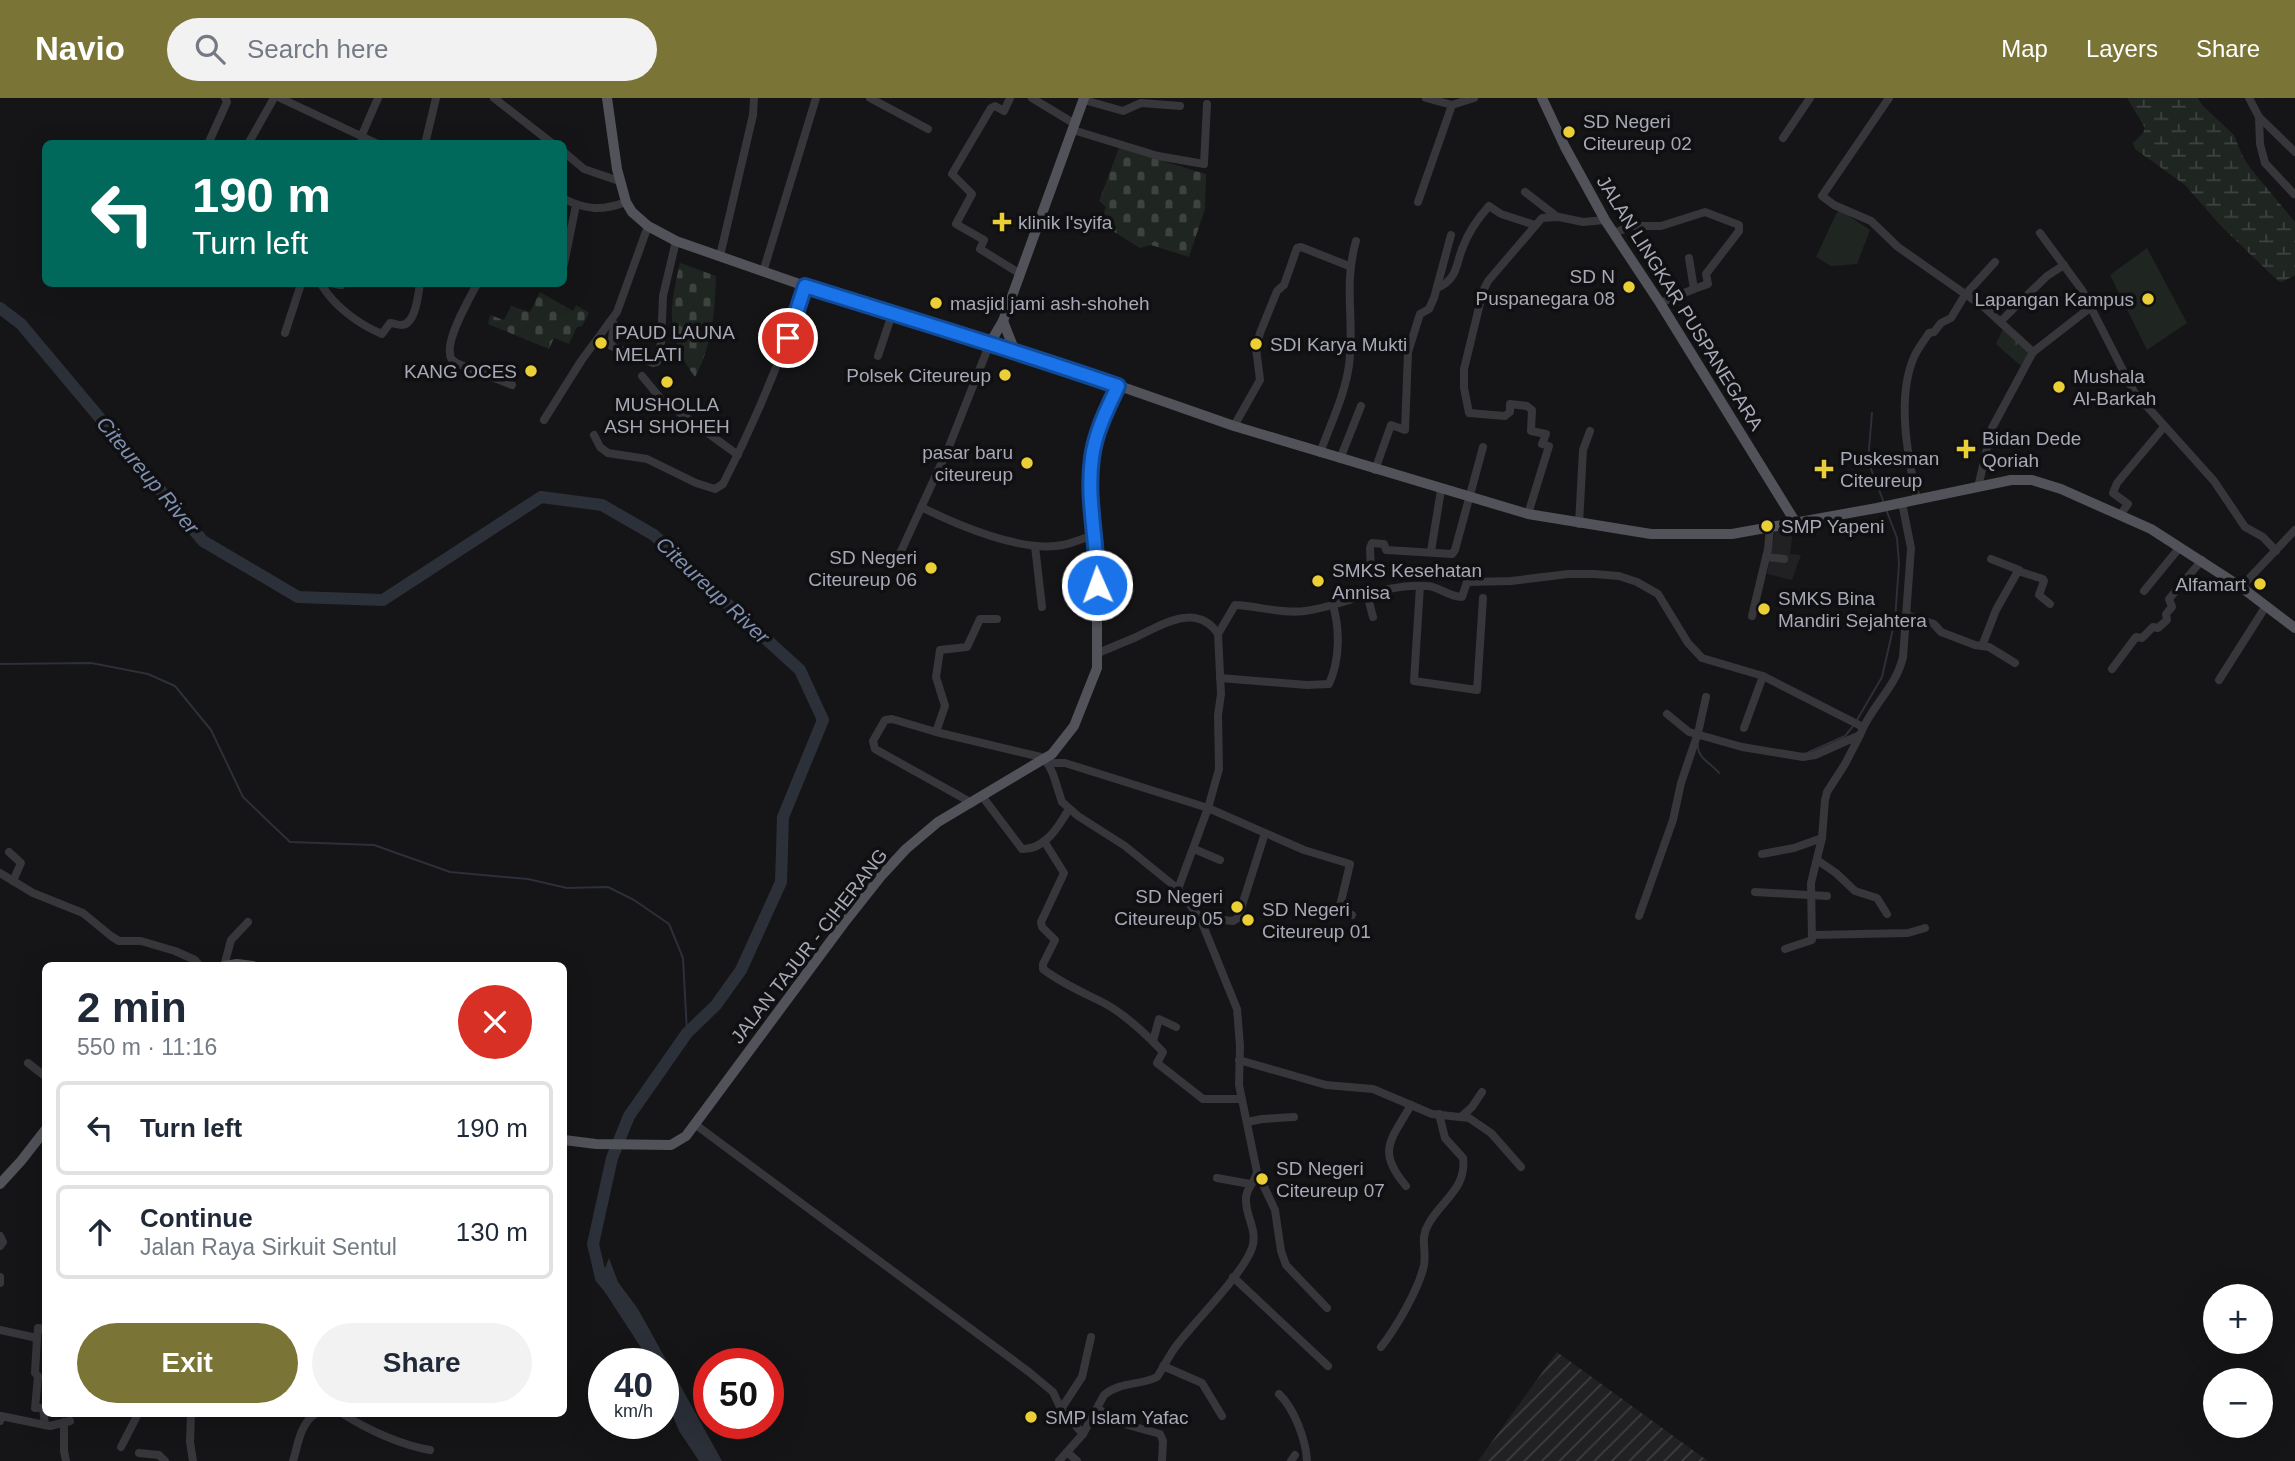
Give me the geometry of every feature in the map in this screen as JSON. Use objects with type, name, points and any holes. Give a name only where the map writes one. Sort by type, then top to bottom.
[{"type":"main road","points":[[604,98],[619,181],[626,202],[632,212],[648,226],[676,241],[892,314],[1014,349],[1234,426],[1320,453],[1528,514],[1579,524],[1672,536],[1732,534],[2011,480],[2032,480],[2061,489],[2120,515],[2180,547],[2241,587],[2295,628]]},
{"type":"main road","name":"JALAN LINGKAR PUSPANEGARA","points":[[1542,98],[1564,147],[1605,220],[1660,303],[1796,523]]},
{"type":"main road","points":[[990,343],[1003,321],[1084,99]]},
{"type":"main road","points":[[1003,321],[1014,349]]},
{"type":"main road","name":"JALAN TAJUR - CIHERANG","points":[[567,1140],[645,1146],[671,1145],[686,1136],[882,875],[923,833],[1046,760],[1074,726],[1093,682],[1098,653],[1097,568],[1091,494],[1092,457],[1096,439],[1118,386]]},
{"type":"main road","points":[[0,1184],[42,1134]]},
{"type":"street","points":[[210,140],[227,102],[225,98]]},
{"type":"street","points":[[250,140],[274,98]]},
{"type":"street","points":[[280,98],[362,139],[378,98]]},
{"type":"street","points":[[426,140],[436,98]]},
{"type":"street","points":[[494,98],[548,140]]},
{"type":"street","points":[[720,256],[753,115],[754,98]]},
{"type":"street","points":[[764,272],[816,98]]},
{"type":"street","points":[[870,98],[928,129]]},
{"type":"street","points":[[1010,98],[1004,111],[995,106],[991,108],[952,174],[972,194],[956,224],[984,240],[980,249],[1019,273]]},
{"type":"street","points":[[1032,98],[1043,101],[1074,127],[1158,156],[1203,164],[1207,104]]},
{"type":"street","points":[[1426,98],[1452,105],[1474,98]]},
{"type":"street","points":[[1783,138],[1810,98]]},
{"type":"street","points":[[1889,98],[1822,196],[1834,205],[1871,221],[1898,247],[2001,321],[2033,352]]},
{"type":"street","points":[[2249,98],[2259,117],[2295,152]]},
{"type":"street","points":[[1084,99],[1123,111],[1141,103],[1180,106]]},
{"type":"street","points":[[1418,202],[1452,105]]},
{"type":"street","points":[[2259,117],[2260,144],[2265,163],[2294,194]]},
{"type":"street","points":[[567,154],[586,170],[619,181]]},
{"type":"street","points":[[1525,192],[1559,217]]},
{"type":"street","points":[[567,201],[604,209],[626,202]]},
{"type":"street","points":[[567,249],[576,205]]},
{"type":"street","points":[[1437,288],[1442,286],[1460,263],[1461,251],[1469,234],[1489,206],[1501,214],[1535,225]]},
{"type":"street","points":[[1614,233],[1632,226],[1657,226],[1705,212],[1740,227],[1706,274],[1709,284],[1660,303]]},
{"type":"street","points":[[1528,514],[1549,446],[1542,444],[1546,434],[1531,431],[1532,410],[1527,406],[1510,404],[1510,412],[1505,416],[1469,413],[1464,377],[1479,302],[1488,281],[1535,225],[1547,216],[1574,221],[1605,220]]},
{"type":"street","points":[[544,420],[581,361],[617,312],[648,226]]},
{"type":"street","points":[[2040,233],[2082,290],[2134,392],[2214,481],[2245,527],[2263,537],[2276,551]]},
{"type":"street","points":[[1375,470],[1391,425],[1405,430],[1408,352],[1419,317],[1429,309],[1437,288],[1451,235]]},
{"type":"street","points":[[609,323],[614,324],[615,328],[611,346],[653,363],[657,362],[661,343],[663,296],[676,241]]},
{"type":"street","points":[[1320,453],[1348,372],[1349,265],[1356,241]]},
{"type":"street","points":[[1234,426],[1260,380],[1256,348],[1260,333],[1276,291],[1284,285],[1297,248],[1301,247],[1349,265]]},
{"type":"street","points":[[1689,258],[1694,289]]},
{"type":"street","points":[[1917,500],[1908,460],[1906,422],[1906,386],[1914,357],[1929,333],[1951,318],[1965,295],[1995,261]]},
{"type":"street","points":[[2001,321],[2047,276],[2064,265]]},
{"type":"street","points":[[594,435],[600,447],[608,453],[647,459],[715,489],[723,484],[772,379],[805,286]]},
{"type":"street","points":[[285,333],[300,287]]},
{"type":"street","points":[[323,287],[342,309],[382,334],[390,323],[403,325],[408,322],[415,310],[419,287]]},
{"type":"street","points":[[476,287],[453,337],[450,346],[451,358],[456,363],[512,385]]},
{"type":"street","points":[[1978,487],[1992,428],[2033,352],[2091,307]]},
{"type":"street","points":[[878,356],[892,314]]},
{"type":"street","points":[[896,562],[990,343]]},
{"type":"street","points":[[642,376],[661,399],[738,454]]},
{"type":"street","points":[[1340,459],[1361,406]]},
{"type":"street","points":[[2120,515],[2128,504],[2113,494],[2117,483],[2164,427]]},
{"type":"street","points":[[1579,524],[1583,450],[1590,431]]},
{"type":"street","points":[[1371,572],[1372,543],[1384,544],[1386,550],[1452,554],[1483,447]]},
{"type":"street","points":[[1431,551],[1441,489]]},
{"type":"street","points":[[1667,714],[1686,731],[1742,747],[1803,757],[1815,755],[1859,727],[1891,688],[1900,670],[1911,548],[1900,503]]},
{"type":"street","points":[[922,505],[966,524],[1032,542],[1064,542],[1094,534]]},
{"type":"street","points":[[922,505],[964,528],[1035,546],[1063,545],[1094,534]]},
{"type":"street","points":[[1752,617],[1770,528]]},
{"type":"street","points":[[2241,587],[2295,530]]},
{"type":"street","points":[[1035,546],[1042,607]]},
{"type":"street","points":[[2144,591],[2180,547]]},
{"type":"street","points":[[1766,557],[1784,559]]},
{"type":"street","points":[[1991,559],[2043,579],[2039,594],[2050,604]]},
{"type":"street","points":[[2112,669],[2136,637],[2142,638],[2167,620],[2166,614],[2172,607],[2170,597],[2202,560]]},
{"type":"street","points":[[1982,646],[1996,610],[2020,570]]},
{"type":"street","points":[[1178,889],[1208,808],[1220,758],[1218,634],[1235,605],[1290,612],[1351,601],[1390,588],[1434,587],[1459,597],[1464,596],[1467,582],[1511,581],[1568,574],[1619,576],[1658,594],[1688,643],[1702,658],[1763,676],[1859,727]]},
{"type":"street","points":[[1420,586],[1414,681],[1477,690],[1483,598]]},
{"type":"street","points":[[1096,597],[1116,597],[1124,592]]},
{"type":"street","points":[[1367,594],[1373,617]]},
{"type":"street","points":[[1220,678],[1307,685],[1329,684],[1338,648],[1333,605]]},
{"type":"street","points":[[2219,680],[2266,606]]},
{"type":"street","points":[[1907,615],[1934,624],[1941,632],[1996,650],[2015,663]]},
{"type":"street","points":[[1098,653],[1180,618],[1189,617],[1206,622],[1218,634]]},
{"type":"street","points":[[936,732],[945,706],[936,677],[940,650],[967,647],[980,619],[997,619]]},
{"type":"street","points":[[1744,728],[1763,676]]},
{"type":"street","points":[[1639,916],[1673,820],[1706,697]]},
{"type":"street","points":[[972,803],[879,752],[873,746],[877,732],[888,719],[1065,763],[1208,808],[1304,850],[1351,865],[1339,911],[1352,915]]},
{"type":"street","points":[[1785,949],[1810,941],[1812,935],[1811,883],[1822,838],[1827,792],[1845,764],[1859,727]]},
{"type":"street","points":[[1046,760],[1059,797],[1069,809],[1125,846],[1178,889],[1200,918],[1237,1009],[1241,1099],[1257,1172],[1275,1210],[1281,1251],[1286,1265],[1327,1308]]},
{"type":"street","points":[[982,796],[1022,849],[1027,850],[1056,831],[1069,809]]},
{"type":"street","points":[[1200,918],[1238,918],[1265,833]]},
{"type":"street","points":[[1762,854],[1794,848],[1822,838]]},
{"type":"street","points":[[1044,841],[1064,873],[1041,922],[1042,927],[1055,940],[1042,967],[1053,977],[1100,1001],[1153,1041],[1163,1053],[1157,1063],[1197,1096],[1208,1099],[1241,1099]]},
{"type":"street","points":[[1194,849],[1220,860]]},
{"type":"street","points":[[9,852],[21,863],[13,881]]},
{"type":"street","points":[[1816,860],[1836,873],[1855,891],[1877,898],[1887,915]]},
{"type":"street","points":[[0,873],[33,893],[74,908],[119,940],[141,941],[175,951],[197,962]]},
{"type":"street","points":[[1755,892],[1827,896]]},
{"type":"street","points":[[225,962],[231,940],[248,922]]},
{"type":"street","points":[[1812,935],[1908,933],[1925,928]]},
{"type":"street","points":[[1153,1041],[1160,1019],[1176,1027]]},
{"type":"street","points":[[1239,1060],[1325,1085],[1373,1089],[1439,1114],[1462,1116],[1483,1125],[1521,1167]]},
{"type":"street","points":[[28,1063],[42,1074]]},
{"type":"street","points":[[1462,1116],[1482,1092]]},
{"type":"street","points":[[1406,1186],[1393,1171],[1389,1154],[1392,1140],[1412,1105]]},
{"type":"street","points":[[1381,1347],[1398,1326],[1423,1267],[1422,1245],[1427,1226],[1459,1185],[1462,1176],[1463,1158],[1445,1139],[1439,1114]]},
{"type":"street","points":[[1248,1122],[1294,1117]]},
{"type":"street","points":[[696,1125],[1010,1357],[1053,1392],[1061,1409],[1083,1434]]},
{"type":"street","points":[[1059,1461],[1083,1434],[1104,1395],[1124,1384],[1157,1377],[1178,1343],[1233,1277],[1253,1245],[1253,1227],[1245,1200],[1257,1172]]},
{"type":"street","points":[[1217,1178],[1250,1184]]},
{"type":"street","points":[[0,1236],[3,1242],[0,1247]]},
{"type":"street","points":[[0,1277],[0,1283]]},
{"type":"street","points":[[1233,1277],[1328,1366]]},
{"type":"street","points":[[42,1328],[38,1328],[37,1338],[35,1408],[42,1408]]},
{"type":"street","points":[[0,1330],[37,1338]]},
{"type":"street","points":[[1061,1409],[1082,1377],[1091,1337]]},
{"type":"street","points":[[1163,1366],[1202,1383],[1222,1416]]},
{"type":"street","points":[[1279,1394],[1293,1413],[1304,1443],[1307,1461]]},
{"type":"street","points":[[1098,1409],[1128,1425],[1160,1434],[1163,1441],[1162,1461]]},
{"type":"street","points":[[0,1422],[1,1416],[50,1426],[67,1422],[64,1451],[66,1461]]},
{"type":"street","points":[[44,1417],[45,1425]]},
{"type":"street","points":[[121,1447],[136,1417]]},
{"type":"street","points":[[191,1417],[193,1461]]},
{"type":"street","points":[[293,1461],[303,1429],[311,1417]]},
{"type":"street","points":[[348,1417],[370,1429],[430,1450]]},
{"type":"street","points":[[1067,1452],[1077,1461]]},
{"type":"street","points":[[138,1453],[159,1455],[165,1461]]},
{"type":"shaded area","points":[[1793,530],[1790,554],[1801,555],[1792,580],[1767,574],[1775,531]]},
{"type":"shaded area","points":[[609,1258],[618,1282],[638,1309],[660,1348],[641,1348],[599,1283]]},
{"type":"shaded area","points":[[1557,1352],[1708,1461],[1478,1461]]},
{"type":"shaded area","points":[[679,1383],[693,1409],[693,1439],[710,1439],[722,1461],[699,1461],[679,1431]]},
{"type":"green space","points":[[2127,98],[2198,98],[2234,135],[2251,169],[2295,222],[2295,275],[2282,282],[2278,281],[2220,225],[2185,185],[2135,149],[2133,143],[2145,128]]},
{"type":"green space","points":[[1119,148],[1206,174],[1205,209],[1189,257],[1151,245],[1140,248],[1100,223],[1106,207],[1099,201]]},
{"type":"green space","points":[[1840,210],[1870,230],[1857,264],[1831,266],[1816,257]]},
{"type":"green space","name":"Lapangan Kampus","points":[[2147,248],[2187,323],[2147,350],[2110,275]]},
{"type":"green space","points":[[680,263],[716,276],[712,328],[695,377],[678,349],[672,322],[673,295]]},
{"type":"green space","points":[[540,292],[573,311],[576,305],[589,313],[582,326],[577,327],[569,344],[554,338],[549,349],[488,324],[490,315],[504,320],[511,306],[530,312]]},
{"type":"green space","points":[[2003,329],[2029,352],[2021,366],[1996,344]]},
{"type":"waterway","name":"Citeureup River","points":[[0,308],[21,324],[203,541],[298,597],[383,600],[541,497],[602,505],[654,535],[800,670],[823,720],[783,817],[781,882],[741,970],[716,1005],[687,1033],[629,1116],[612,1158],[593,1244],[601,1278],[611,1290]]},
{"type":"waterway","points":[[1872,413],[1868,461],[1884,503]]},
{"type":"waterway","points":[[1857,720],[1882,677],[1895,620],[1899,564],[1897,538],[1886,509]]},
{"type":"waterway","points":[[0,664],[91,663],[148,674],[175,686],[211,730],[243,797],[290,842],[374,845],[450,872],[528,879],[567,888],[608,887],[634,900],[669,924],[683,958],[687,1033]]},
{"type":"waterway","points":[[1809,752],[1845,736],[1854,725]]},
{"type":"waterway","points":[[1698,745],[1702,757],[1719,773]]},
{"type":"place","name":"SD Negeri Citeureup 02","points":[[1569,132]]},
{"type":"place","name":"klinik l'syifa","points":[[1002,222]]},
{"type":"place","name":"SD N Puspanegara 08","points":[[1629,287]]},
{"type":"place","name":"Lapangan Kampus","points":[[2148,299]]},
{"type":"place","name":"masjid jami ash-shoheh","points":[[936,303]]},
{"type":"place","name":"PAUD LAUNA MELATI","points":[[601,343]]},
{"type":"place","name":"SDI Karya Mukti","points":[[1256,344]]},
{"type":"place","name":"KANG OCES","points":[[531,371]]},
{"type":"place","name":"Polsek Citeureup","points":[[1005,375]]},
{"type":"place","name":"MUSHOLLA ASH SHOHEH","points":[[667,382]]},
{"type":"place","name":"Mushala Al-Barkah","points":[[2059,387]]},
{"type":"place","name":"Bidan Dede Qoriah","points":[[1966,449]]},
{"type":"place","name":"pasar baru citeureup","points":[[1027,463]]},
{"type":"place","name":"Puskesman Citeureup","points":[[1824,469]]},
{"type":"place","name":"SMP Yapeni","points":[[1767,526]]},
{"type":"place","name":"SD Negeri Citeureup 06","points":[[931,568]]},
{"type":"place","name":"SMKS Kesehatan Annisa","points":[[1318,581]]},
{"type":"place","name":"Alfamart","points":[[2260,584]]},
{"type":"place","name":"SMKS Bina Mandiri Sejahtera","points":[[1764,609]]},
{"type":"place","name":"SD Negeri Citeureup 05","points":[[1237,907]]},
{"type":"place","name":"SD Negeri Citeureup 01","points":[[1248,920]]},
{"type":"place","name":"SD Negeri Citeureup 07","points":[[1262,1179]]},
{"type":"place","name":"SMP Islam Yafac","points":[[1031,1417]]},
{"type":"route","points":[[788,338],[805,286],[906,319],[1014,349],[1118,386],[1096,439],[1090,471],[1097,585]]}]
